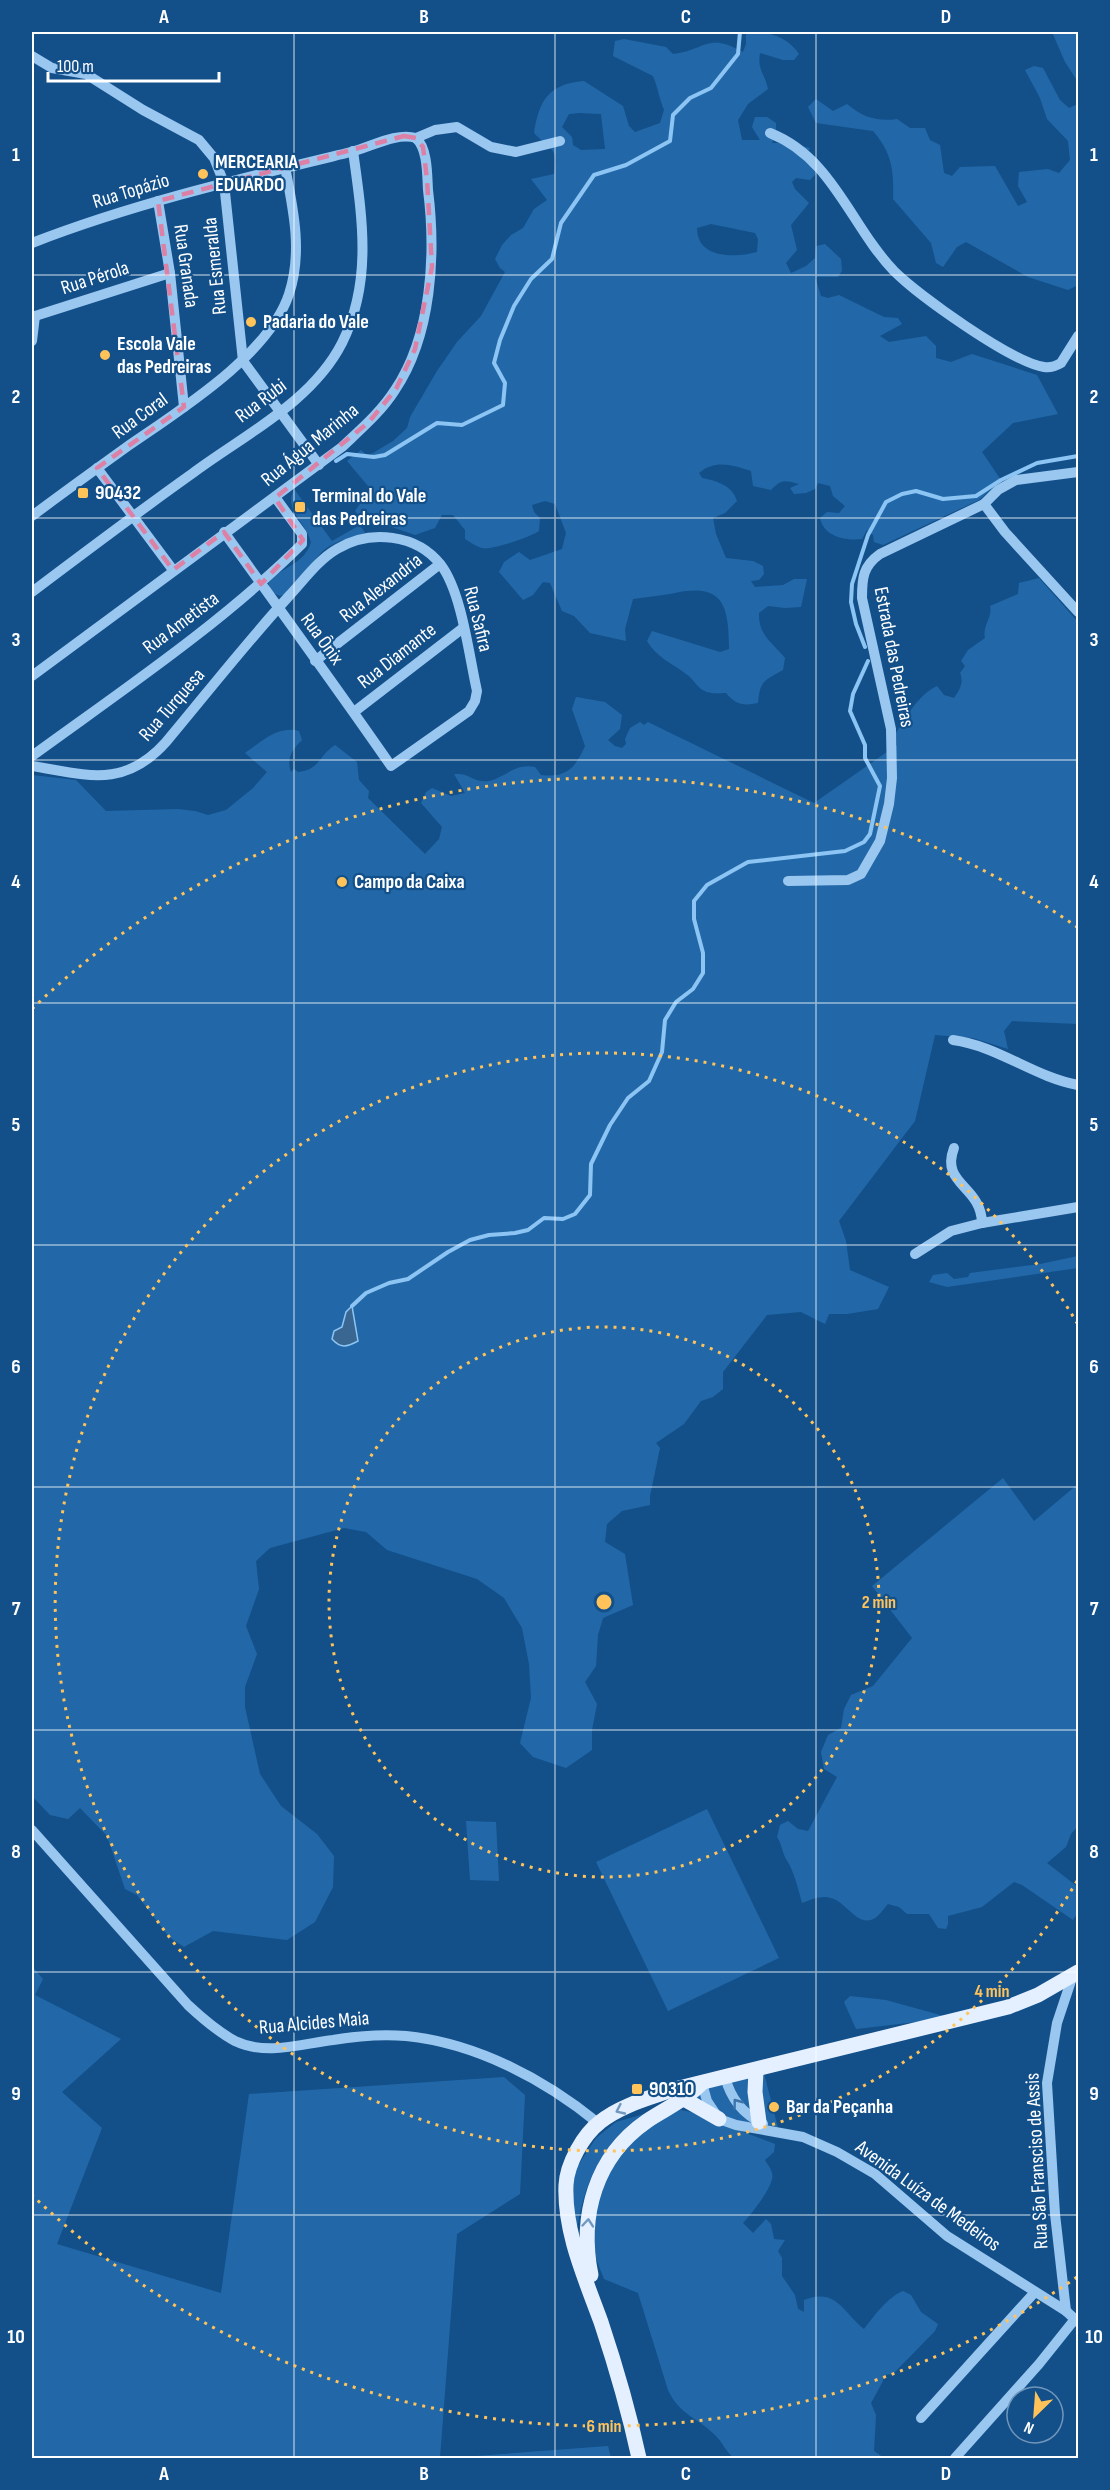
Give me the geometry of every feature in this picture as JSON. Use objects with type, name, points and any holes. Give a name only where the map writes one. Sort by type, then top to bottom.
[{"type":"main road","points":[[639,2458],[629,2415],[601,2322],[578,2259],[566,2183],[576,2153],[598,2123],[639,2101],[702,2083],[1008,2007],[1038,1995],[1076,1974]]},
{"type":"main road","points":[[756,2070],[755,2092],[759,2122]]},
{"type":"main road","points":[[601,2322],[588,2262],[586,2227],[591,2195],[606,2163],[627,2136],[684,2099],[702,2083]]},
{"type":"main road","points":[[684,2099],[719,2119]]},
{"type":"street","name":"Rua Esmeralda","points":[[32,56],[52,68],[86,74],[143,110],[199,140],[214,158],[224,183],[243,361]]},
{"type":"street","name":"Rua Topázio","points":[[32,243],[158,201],[404,136],[416,138],[435,130],[456,127],[491,147],[516,152],[560,141]]},
{"type":"street","points":[[770,134],[800,149],[826,175],[863,231],[894,271],[931,302],[994,344],[1045,368],[1061,363],[1078,336]]},
{"type":"street","name":"Rua Água Marinha","points":[[32,676],[342,447],[376,414],[396,389],[415,349],[426,310],[432,267],[432,217],[423,147],[416,138]]},
{"type":"street","name":"Rua Rubi","points":[[32,591],[281,411],[323,374],[342,343],[362,282],[363,223],[353,151]]},
{"type":"street","name":"Rua Coral","points":[[32,516],[243,361],[280,313],[289,295],[296,267],[294,215],[285,167]]},
{"type":"street","name":"Rua Granada","points":[[158,201],[170,273],[184,406]]},
{"type":"street","name":"Rua Pérola","points":[[33,316],[170,273]]},
{"type":"street","points":[[32,341],[33,316]]},
{"type":"street","points":[[243,361],[319,465]]},
{"type":"street","points":[[97,468],[173,570]]},
{"type":"street","name":"Estrada das Pedreiras","points":[[788,881],[848,880],[861,874],[880,841],[890,795],[893,761],[891,729],[864,612],[862,580],[864,570],[880,554],[984,504],[998,490],[1016,480],[1078,472]]},
{"type":"street","name":"Rua Ametista","points":[[32,756],[155,666],[261,584],[303,540],[302,534],[275,498]]},
{"type":"street","points":[[984,504],[1005,532],[1078,612]]},
{"type":"street","name":"Rua Ônix","points":[[224,532],[391,766]]},
{"type":"street","name":"Rua Safira","points":[[278,608],[327,555],[361,539],[399,538],[428,552],[440,564],[455,596],[477,691],[475,701],[469,711],[391,766]]},
{"type":"street","name":"Rua Alexandria","points":[[315,661],[440,564]]},
{"type":"street","name":"Rua Turquesa","points":[[32,766],[102,776],[119,774],[146,763],[278,608]]},
{"type":"street","name":"Rua Diamante","points":[[354,712],[463,628]]},
{"type":"street","points":[[953,1040],[983,1047],[1041,1074],[1078,1085]]},
{"type":"street","points":[[954,1148],[951,1156],[952,1172],[975,1197],[982,1212],[982,1223]]},
{"type":"street","points":[[915,1254],[951,1232],[982,1223],[1078,1207]]},
{"type":"street","name":"Rua Alcides Maia","points":[[32,1830],[188,2005],[207,2022],[235,2041],[253,2047],[272,2048],[363,2036],[386,2035],[427,2039],[481,2055],[529,2076],[551,2087],[598,2123]]},
{"type":"street","name":"Rua São Fransciso de Assis","points":[[1066,2311],[1055,2214],[1047,2083],[1057,2022],[1076,1974]]},
{"type":"street","points":[[725,2077],[736,2104],[746,2114],[779,2132]]},
{"type":"street","points":[[702,2083],[707,2101],[719,2119],[745,2127],[779,2132]]},
{"type":"street","name":"Avenida Luíza de Medeiros","points":[[779,2132],[803,2137],[837,2152],[875,2174],[947,2236],[1077,2320]]},
{"type":"street","points":[[921,2418],[1035,2292]]},
{"type":"street","points":[[956,2458],[1077,2320]]},
{"type":"highlighted area","points":[[404,136],[416,138],[423,147],[427,179],[432,267],[415,349],[396,389],[369,422],[275,498],[303,540],[261,584],[224,532],[173,570],[97,468],[184,407],[158,201]]},
{"type":"shaded area","points":[[746,32],[769,34],[788,43],[799,54],[794,60],[783,60],[760,53],[760,68],[768,89],[748,104],[738,120],[742,140],[760,140],[752,127],[755,117],[767,117],[776,123],[776,135],[772,143],[790,143],[810,148],[805,158],[817,173],[810,180],[796,178],[792,182],[795,189],[809,203],[791,225],[797,250],[786,263],[791,273],[806,266],[815,258],[816,246],[825,244],[841,259],[842,271],[838,277],[815,277],[821,296],[828,298],[839,295],[884,317],[898,318],[902,324],[880,336],[889,342],[926,336],[936,346],[936,358],[951,362],[972,354],[1037,375],[1058,414],[1013,423],[982,452],[1001,480],[979,500],[883,545],[874,542],[873,535],[867,530],[862,539],[856,539],[836,536],[826,530],[820,518],[827,512],[839,513],[845,506],[833,496],[830,486],[818,483],[815,489],[806,493],[794,494],[790,488],[799,484],[783,481],[771,490],[753,486],[751,471],[731,465],[711,466],[699,473],[702,478],[728,487],[735,496],[737,501],[725,513],[713,518],[716,534],[726,558],[753,561],[763,566],[764,574],[759,580],[751,581],[755,587],[783,585],[794,579],[807,579],[801,607],[768,606],[759,613],[763,633],[785,658],[783,670],[764,682],[760,689],[758,703],[740,704],[726,693],[704,691],[689,676],[660,656],[647,641],[652,631],[720,652],[729,649],[729,633],[724,608],[719,599],[712,594],[687,591],[633,599],[625,629],[626,641],[590,633],[574,616],[562,611],[550,583],[543,582],[533,595],[523,600],[499,572],[504,562],[519,552],[530,560],[562,549],[566,533],[555,504],[545,501],[532,505],[534,512],[540,518],[539,531],[535,534],[494,547],[482,548],[465,539],[465,530],[453,515],[442,515],[435,528],[415,535],[392,527],[364,522],[355,511],[364,498],[373,492],[347,461],[361,450],[368,456],[393,441],[407,428],[410,417],[437,371],[457,342],[481,316],[505,272],[495,259],[502,245],[511,235],[523,228],[534,209],[547,200],[531,179],[554,174],[554,154],[549,146],[534,133],[539,111],[548,96],[562,86],[584,81],[623,106],[629,126],[635,132],[660,123],[664,110],[653,76],[613,56],[615,41],[624,39],[666,47],[673,54],[714,43],[722,43],[743,52]],"holes":[[[569,114],[601,114],[605,149],[581,150],[573,145],[572,137],[562,127]],[[711,224],[755,233],[758,239],[757,252],[728,255],[710,251],[703,246],[697,228]]]},
{"type":"shaded area","points":[[1052,32],[1078,32],[1078,82],[1065,62]]},
{"type":"shaded area","points":[[1034,66],[1043,68],[1060,100],[1069,108],[1078,104],[1078,285],[1068,290],[1028,277],[966,242],[957,247],[943,267],[936,263],[931,243],[893,199],[891,162],[873,131],[816,123],[808,107],[816,99],[833,111],[847,104],[870,118],[897,119],[910,128],[925,128],[930,140],[940,145],[944,173],[952,176],[960,167],[995,166],[1018,206],[1027,202],[1018,186],[1019,172],[1048,169],[1059,173],[1070,160],[1068,141],[1047,119],[1040,98],[1025,70]]},
{"type":"shaded area","points":[[294,489],[332,541],[360,525],[365,533],[339,541],[325,549],[299,582],[280,596],[271,592],[268,582],[304,555],[311,542],[293,510],[291,496]]},
{"type":"shaded area","points":[[1039,578],[1078,622],[1078,1024],[1012,1021],[1004,1031],[1008,1049],[973,1038],[935,1035],[915,1121],[839,1221],[846,1241],[850,1270],[889,1287],[878,1309],[847,1314],[829,1314],[825,1324],[801,1312],[767,1315],[723,1372],[723,1389],[713,1397],[701,1401],[684,1424],[656,1443],[660,1448],[650,1505],[622,1511],[607,1524],[605,1542],[625,1554],[633,1605],[603,1618],[598,1635],[596,1666],[585,1682],[597,1704],[592,1730],[592,1750],[566,1768],[533,1757],[520,1743],[531,1698],[529,1664],[522,1628],[504,1598],[477,1579],[387,1550],[366,1532],[344,1528],[270,1548],[256,1561],[259,1589],[246,1626],[257,1654],[245,1687],[245,1707],[260,1774],[281,1806],[317,1834],[334,1856],[333,1887],[315,1922],[287,1940],[213,1931],[184,1947],[169,1937],[137,1895],[125,1889],[107,1836],[80,1808],[68,1819],[50,1815],[32,1796],[32,775],[76,780],[106,811],[178,809],[208,815],[226,810],[253,788],[267,772],[245,753],[277,732],[299,731],[302,740],[291,754],[289,762],[291,772],[294,769],[298,772],[311,768],[335,745],[357,762],[359,780],[369,791],[368,798],[425,854],[439,839],[442,827],[421,803],[426,792],[432,788],[451,796],[465,793],[454,774],[463,774],[477,780],[488,781],[527,766],[535,767],[541,775],[550,776],[564,773],[574,766],[585,746],[572,709],[576,697],[605,702],[622,715],[620,729],[608,740],[615,746],[622,748],[626,744],[625,739],[630,728],[640,722],[644,725],[648,722],[814,803],[897,745],[896,733],[924,694],[937,686],[944,695],[954,698],[961,686],[960,673],[965,666],[961,661],[968,650],[985,638],[990,606],[1018,594],[1019,583]]},
{"type":"shaded area","points":[[1078,1256],[1078,1268],[947,1287],[929,1282],[933,1275],[947,1273],[954,1279],[968,1277],[970,1273],[1040,1264]]},
{"type":"shaded area","points":[[352,1306],[358,1341],[341,1346],[332,1339],[334,1331],[342,1327],[346,1312]]},
{"type":"shaded area","points":[[1003,1478],[1034,1521],[1078,1484],[1078,1826],[1071,1834],[1066,1847],[1047,1863],[1078,1887],[1078,1912],[1073,1920],[1022,1885],[1014,1882],[982,1907],[948,1916],[946,1929],[938,1928],[929,1914],[907,1914],[899,1907],[888,1904],[877,1917],[864,1920],[834,1899],[818,1898],[802,1903],[794,1874],[777,1837],[780,1825],[788,1821],[798,1829],[808,1831],[837,1777],[824,1769],[821,1752],[828,1735],[841,1728],[844,1709],[851,1695],[873,1686],[912,1638],[872,1586]]},
{"type":"shaded area","points":[[707,1809],[779,1958],[668,2011],[596,1862]]},
{"type":"shaded area","points":[[466,1821],[496,1822],[499,1881],[470,1880]]},
{"type":"shaded area","points":[[32,1966],[43,1979],[35,1995],[121,2039],[62,2092],[102,2128],[57,2244],[221,2293],[249,2094],[504,2077],[525,2095],[520,2194],[457,2234],[440,2458],[32,2458]]},
{"type":"shaded area","points":[[850,1996],[886,2000],[951,2018],[856,2029],[844,2002]]},
{"type":"shaded area","points":[[764,2073],[779,2132],[754,2129],[683,2100],[707,2088]]},
{"type":"shaded area","points":[[681,2110],[775,2144],[774,2152],[765,2160],[772,2173],[770,2184],[762,2199],[743,2223],[753,2233],[766,2219],[771,2224],[774,2239],[785,2240],[778,2251],[782,2258],[782,2276],[795,2295],[798,2309],[804,2312],[804,2300],[815,2297],[832,2299],[864,2329],[887,2302],[903,2291],[911,2295],[921,2312],[938,2324],[935,2331],[893,2374],[883,2375],[883,2381],[871,2403],[876,2415],[874,2451],[884,2458],[734,2458],[716,2436],[684,2411],[673,2399],[668,2390],[638,2293],[604,2279],[595,2254],[593,2226],[604,2184],[616,2158],[624,2147],[635,2135]]},
{"type":"shaded area","points":[[644,2114],[616,2139],[596,2166],[584,2198],[576,2234],[571,2181],[577,2167],[596,2138],[616,2122]]},
{"type":"shaded area","points":[[608,2446],[611,2458],[450,2458]]},
{"type":"waterway","points":[[336,461],[347,454],[374,457],[385,455],[437,423],[462,425],[503,405],[505,383],[494,363],[500,340],[514,306],[531,279],[552,259],[561,223],[594,175],[626,165],[670,141],[673,115],[690,98],[711,88],[738,54],[740,32]]},
{"type":"waterway","points":[[865,647],[851,602],[852,584],[868,535],[886,502],[902,494],[916,491],[943,499],[976,496],[1001,480],[1037,463],[1078,456]]},
{"type":"waterway","points":[[352,1306],[366,1293],[389,1283],[408,1279],[470,1240],[528,1230],[544,1218],[563,1219],[575,1214],[590,1195],[591,1164],[610,1125],[628,1098],[649,1081],[662,1052],[665,1020],[676,1002],[693,989],[703,973],[703,953],[694,919],[694,901],[707,885],[748,862],[845,851],[864,842],[870,834],[880,786],[865,758],[865,745],[850,711],[853,694],[868,661]]},
{"type":"place","name":"MERCEARIA EDUARDO","points":[[203,174]]},
{"type":"place","name":"Padaria do Vale","points":[[251,322]]},
{"type":"place","name":"Escola Vale das Pedreiras","points":[[105,355]]},
{"type":"place","name":"90432","points":[[83,493]]},
{"type":"place","name":"Terminal do Vale das Pedreiras","points":[[300,507]]},
{"type":"place","name":"Campo da Caixa","points":[[342,882]]},
{"type":"place","name":"90310","points":[[637,2089]]},
{"type":"place","name":"Bar da Peçanha","points":[[774,2107]]}]
